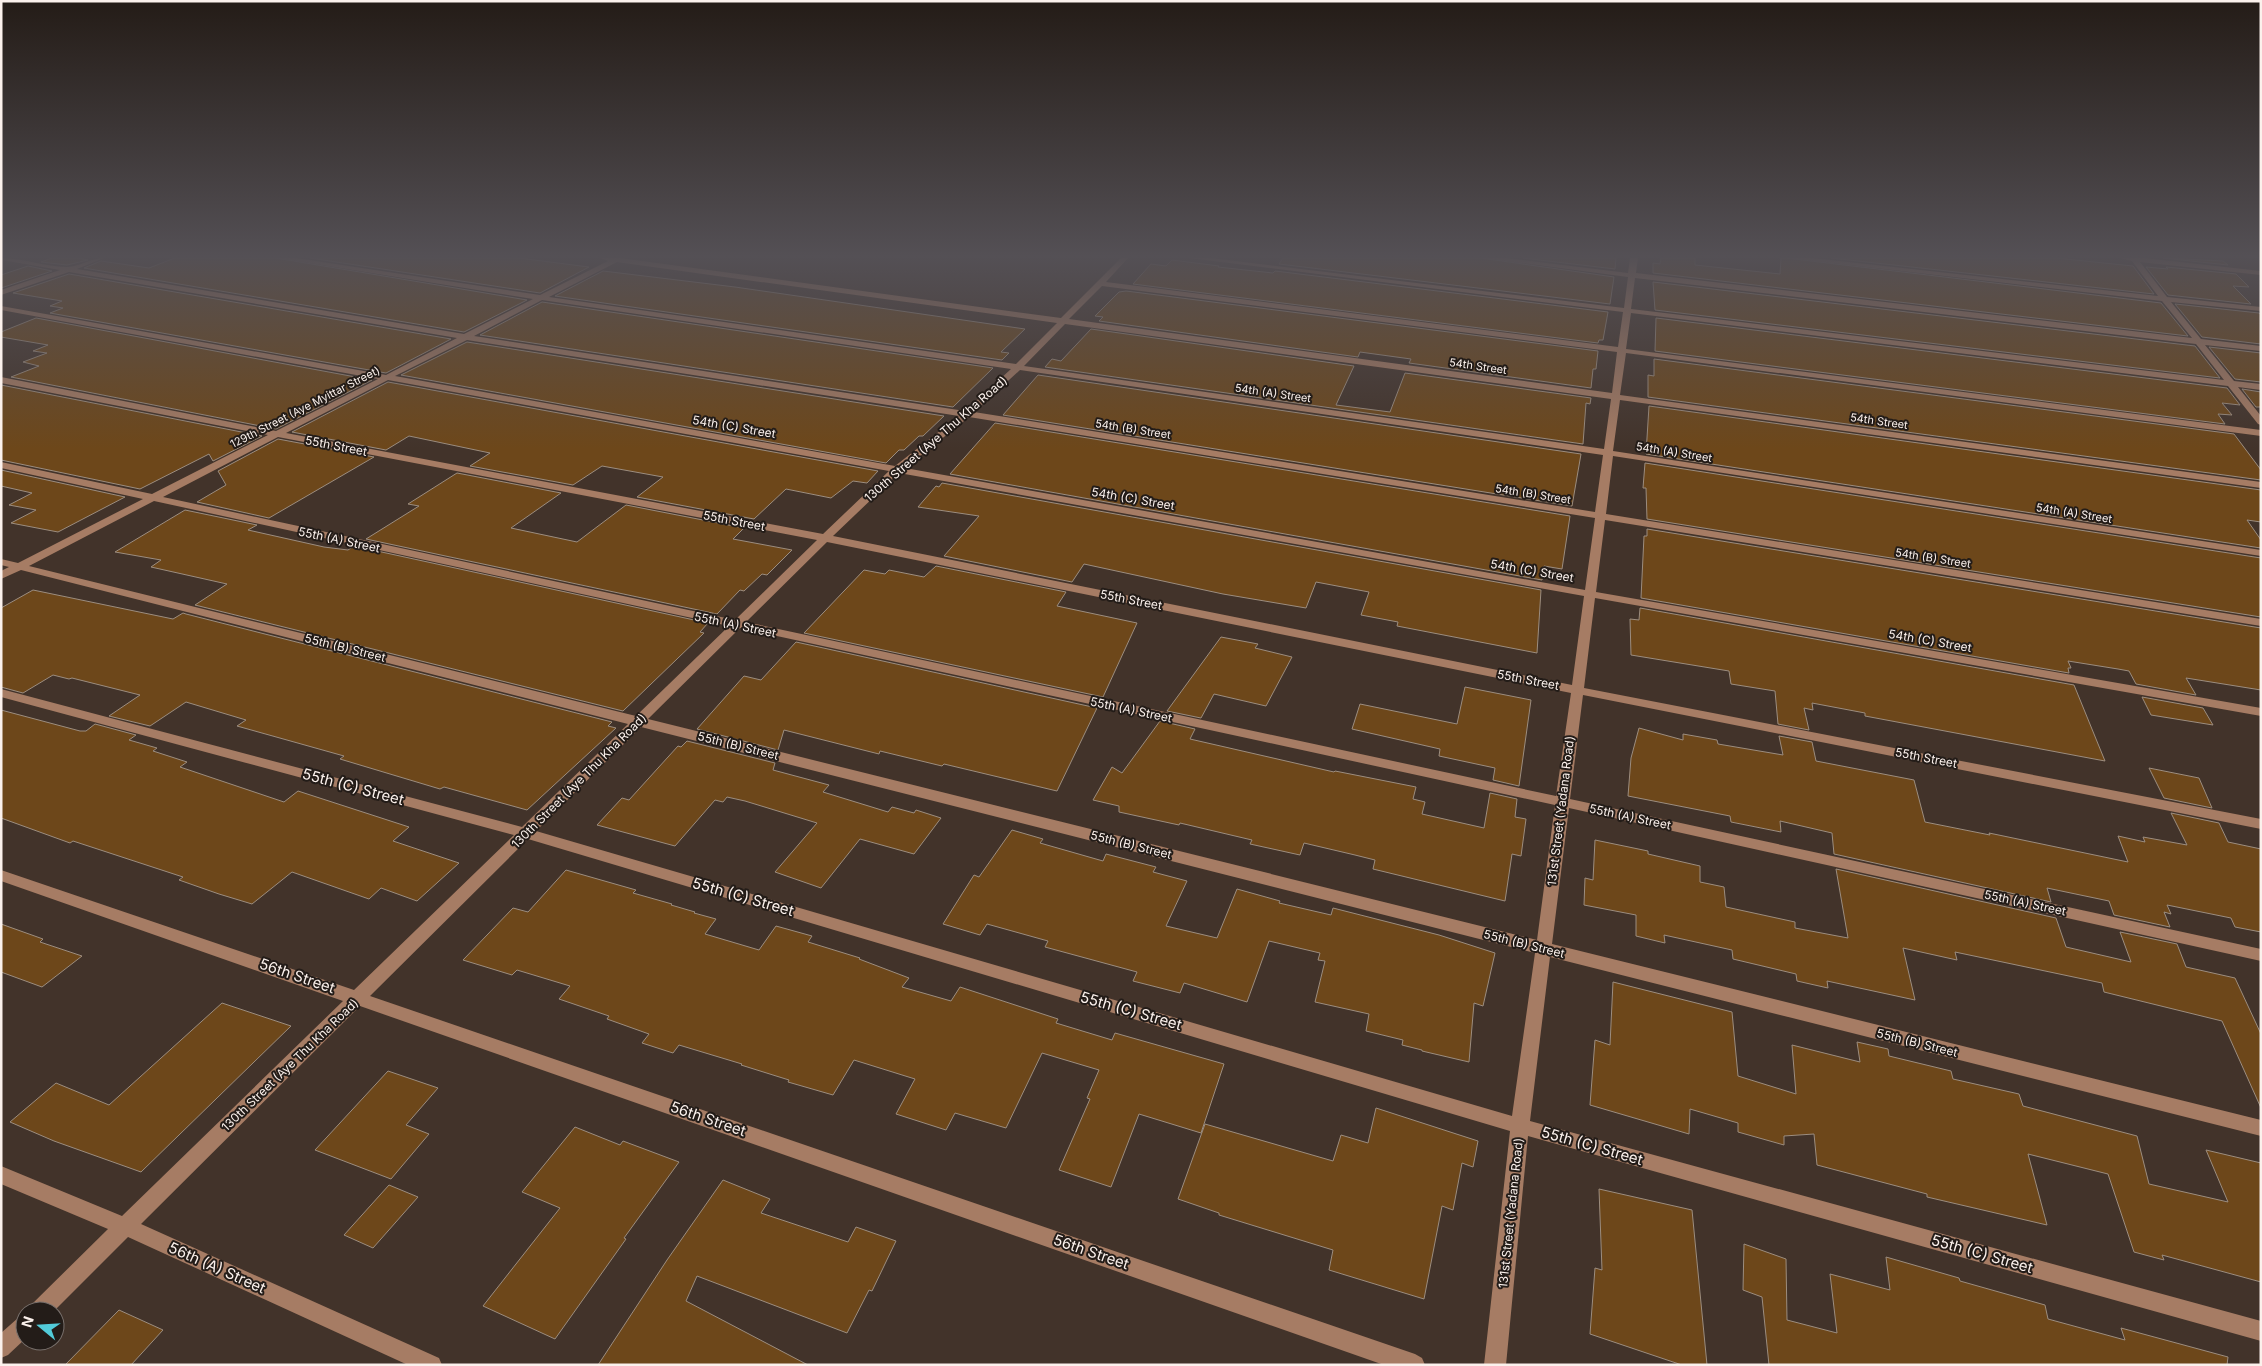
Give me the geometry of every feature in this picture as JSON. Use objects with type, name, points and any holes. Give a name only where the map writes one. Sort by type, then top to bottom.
[{"type":"street","name":"54th (C) Street","points":[[77,322],[1589,594],[2261,712]]},
{"type":"street","name":"54th (B) Street","points":[[377,322],[967,414],[2261,623]]},
{"type":"street","name":"129th Street (Aye Myittar Street)","points":[[1,576],[496,322]]},
{"type":"street","name":"54th (A) Street","points":[[706,322],[1609,453],[2261,553]]},
{"type":"street","name":"130th Street (Aye Thu Kha Road)","points":[[49,1301],[825,538],[897,469],[967,414],[1018,367],[1060,322]]},
{"type":"street","name":"54th Street","points":[[1066,322],[2261,485]]},
{"type":"street","points":[[1401,322],[2261,433]]},
{"type":"street","name":"131st Street (Yadana Road)","points":[[1495,1365],[1520,1126],[1599,516],[1609,453],[1620,350],[1626,322]]},
{"type":"street","points":[[1710,322],[2261,387]]},
{"type":"street","points":[[2022,322],[2261,349]]},
{"type":"street","points":[[2182,322],[2261,422]]},
{"type":"street","name":"55th Street","points":[[1,380],[825,538],[1576,690],[2261,824]]},
{"type":"street","name":"55th (A) Street","points":[[1,465],[2261,955]]},
{"type":"street","name":"55th (B) Street","points":[[1,562],[2261,1128]]},
{"type":"street","name":"55th (C) Street","points":[[1,692],[526,833],[1520,1126],[2261,1331]]},
{"type":"street","name":"56th Street","points":[[1,875],[360,997],[1415,1365]]},
{"type":"street","name":"56th (A) Street","points":[[1,1175],[126,1227],[432,1365]]},
{"type":"street","points":[[1,1348],[15,1334]]},
{"type":"building","points":[[27,322],[56,322],[372,380],[276,429],[11,377],[39,366],[23,362],[47,353],[33,351],[48,345],[1,337],[1,332]]},
{"type":"building","points":[[99,322],[350,322],[451,339],[386,373]]},
{"type":"building","points":[[403,322],[484,322],[464,332]]},
{"type":"building","points":[[505,322],[677,322],[993,368],[953,407],[480,335]]},
{"type":"building","points":[[735,322],[975,322],[1025,329],[1001,352],[1009,353],[1002,360]]},
{"type":"building","points":[[1104,322],[1368,322],[1598,351],[1596,369],[1593,369],[1591,388],[1409,363],[1411,359],[1360,352],[1358,357]]},
{"type":"building","points":[[1430,322],[1606,322],[1603,340],[1599,340],[1598,343]]},
{"type":"building","points":[[1656,322],[1687,322],[2227,388],[2240,405],[2222,403],[2232,415],[2218,414],[2225,424],[1655,351]]},
{"type":"building","points":[[1753,322],[1990,322],[2195,346],[2220,378]]},
{"type":"building","points":[[2067,322],[2176,322],[2188,336]]},
{"type":"building","points":[[2190,322],[2261,322],[2261,344],[2202,337]]},
{"type":"building","points":[[1091,329],[1354,366],[1336,405],[1390,412],[1405,373],[1591,398],[1590,404],[1586,403],[1583,444],[1045,367],[1052,359],[1061,361]]},
{"type":"building","points":[[467,342],[944,416],[923,436],[919,436],[904,450],[899,450],[886,463],[401,375]]},
{"type":"building","points":[[2209,347],[2261,353],[2261,382],[2235,379]]},
{"type":"building","points":[[1654,359],[2234,434],[2261,470],[2261,480],[1648,397],[1648,375],[1654,376]]},
{"type":"building","points":[[1038,375],[1581,454],[1572,506],[1003,415]]},
{"type":"building","points":[[388,382],[878,471],[867,483],[853,481],[831,498],[786,489],[754,519],[637,497],[663,477],[602,466],[573,485],[470,466],[490,453],[409,436],[386,450],[292,432]]},
{"type":"building","points":[[1,385],[262,436],[213,461],[209,454],[140,489],[1,460]]},
{"type":"building","points":[[2242,389],[2261,392],[2261,407],[2256,407]]},
{"type":"building","points":[[1649,406],[2261,490],[2261,522],[2247,520],[2261,540],[2261,548],[1646,454]]},
{"type":"building","points":[[995,423],[1570,516],[1562,569],[1544,566],[1542,580],[950,474]]},
{"type":"building","points":[[278,439],[374,457],[269,518],[197,502],[226,485],[218,471]]},
{"type":"building","points":[[1645,463],[2261,558],[2261,617],[1647,519],[1646,488],[1643,488]]},
{"type":"building","points":[[1,470],[125,497],[58,532],[11,523],[36,510],[9,505],[32,493],[1,486]]},
{"type":"building","points":[[457,473],[561,493],[511,528],[577,542],[626,505],[744,528],[733,539],[792,550],[767,575],[762,574],[744,591],[740,590],[717,614],[366,539],[419,506],[408,504]]},
{"type":"building","points":[[942,483],[1541,590],[1537,653],[1397,626],[1398,622],[1361,615],[1369,592],[1316,582],[1306,608],[1223,594],[1084,564],[1072,582],[944,556],[979,516],[918,507],[936,486],[939,487]]},
{"type":"building","points":[[185,510],[257,525],[248,530],[324,547],[348,550],[354,546],[708,623],[700,632],[704,633],[623,711],[195,605],[227,584],[151,567],[161,560],[115,552]]},
{"type":"building","points":[[1647,529],[2261,628],[2261,690],[2186,678],[2196,695],[2136,684],[2129,671],[2118,669],[2068,661],[2071,668],[2068,668],[2069,673],[1641,598],[1644,536],[1647,536]]},
{"type":"building","points":[[936,566],[1066,592],[1057,606],[1137,623],[1103,697],[804,633],[864,570],[885,574],[889,570],[924,577]]},
{"type":"building","points":[[33,590],[173,619],[183,613],[612,722],[608,726],[616,728],[527,810],[444,787],[440,789],[340,759],[344,756],[237,726],[246,720],[186,702],[150,726],[109,716],[140,695],[53,675],[23,693],[1,687],[1,608]]},
{"type":"building","points":[[1640,608],[2074,685],[2105,761],[1865,716],[1865,713],[1812,703],[1813,710],[1804,708],[1809,730],[1778,724],[1775,691],[1731,684],[1729,671],[1631,655],[1630,619],[1639,620]]},
{"type":"building","points":[[1221,637],[1258,644],[1255,648],[1292,657],[1266,706],[1214,694],[1201,718],[1167,711]]},
{"type":"building","points":[[796,642],[1097,708],[1057,791],[944,764],[942,766],[880,751],[879,754],[784,730],[778,750],[697,729],[744,676],[761,680]]},
{"type":"building","points":[[1465,687],[1531,700],[1519,786],[1493,780],[1495,768],[1439,756],[1440,749],[1352,729],[1360,704],[1457,724]]},
{"type":"building","points":[[2142,697],[2203,708],[2213,725],[2151,715]]},
{"type":"building","points":[[1,710],[80,731],[86,731],[95,724],[136,735],[129,740],[157,748],[153,751],[187,762],[180,767],[284,802],[298,791],[409,827],[393,841],[459,863],[417,901],[381,888],[369,899],[292,872],[252,904],[219,894],[179,880],[183,877],[73,841],[70,843],[1,818]]},
{"type":"building","points":[[1160,721],[1195,729],[1190,739],[1334,772],[1416,787],[1413,799],[1425,802],[1422,814],[1484,828],[1490,793],[1517,799],[1515,817],[1526,819],[1521,856],[1512,854],[1505,901],[1373,869],[1375,860],[1355,855],[1304,843],[1300,855],[1250,844],[1252,840],[1180,823],[1179,825],[1119,812],[1119,806],[1093,800],[1112,767],[1122,773]]},
{"type":"building","points":[[1639,728],[1683,740],[1683,734],[1717,740],[1718,744],[1783,755],[1779,736],[1812,742],[1816,761],[1914,780],[1925,822],[1990,835],[1989,833],[2128,862],[2118,836],[2145,842],[2143,837],[2187,845],[2171,813],[2219,823],[2228,842],[2261,849],[2261,932],[2235,927],[2231,918],[2167,905],[2171,914],[2164,912],[2170,927],[2114,915],[2109,901],[2047,888],[2051,902],[1834,854],[1832,833],[1780,821],[1781,832],[1731,822],[1730,816],[1628,796],[1631,758]]},
{"type":"building","points":[[687,741],[775,763],[773,770],[829,785],[823,792],[888,812],[892,807],[914,813],[916,810],[941,818],[914,854],[860,839],[821,888],[775,872],[817,823],[745,801],[727,797],[723,802],[715,800],[675,846],[597,825],[622,798],[629,800],[678,746],[681,747]]},
{"type":"building","points":[[2149,768],[2199,778],[2212,808],[2164,798]]},
{"type":"building","points":[[1012,830],[1043,839],[1040,843],[1103,861],[1106,854],[1156,867],[1153,872],[1187,881],[1166,926],[1217,938],[1237,889],[1280,901],[1279,903],[1331,915],[1333,908],[1439,935],[1495,953],[1483,1006],[1474,1003],[1469,1062],[1402,1045],[1403,1040],[1366,1031],[1369,1014],[1315,1002],[1325,961],[1318,960],[1320,953],[1269,941],[1247,1002],[1184,983],[1180,993],[1133,981],[1137,972],[1045,947],[1048,941],[987,924],[980,935],[943,924],[974,875],[979,877]]},
{"type":"building","points":[[1595,840],[1648,851],[1648,854],[1700,866],[1700,882],[1724,887],[1726,907],[1795,922],[1795,928],[1848,938],[1836,869],[2056,918],[2066,947],[2131,962],[2120,932],[2177,944],[2186,967],[2235,978],[2261,1034],[2261,1108],[2222,1021],[2104,992],[2102,983],[1955,952],[1957,960],[1903,948],[1915,1000],[1827,981],[1828,988],[1797,981],[1796,974],[1733,959],[1732,950],[1664,935],[1665,943],[1636,936],[1636,915],[1584,905],[1585,878],[1593,880]]},
{"type":"building","points":[[566,870],[636,890],[633,893],[716,919],[705,934],[759,950],[776,926],[812,936],[808,942],[860,958],[909,978],[902,987],[951,1001],[960,987],[1058,1019],[1056,1023],[1112,1040],[1115,1033],[1224,1064],[1201,1133],[1139,1114],[1111,1187],[1059,1170],[1090,1099],[1087,1098],[1099,1070],[1042,1053],[1006,1128],[955,1113],[946,1130],[896,1114],[915,1079],[854,1060],[833,1095],[788,1082],[789,1080],[742,1064],[679,1045],[673,1053],[642,1043],[649,1034],[607,1019],[609,1016],[559,999],[570,986],[517,970],[512,975],[463,960],[513,908],[528,912]]},
{"type":"building","points":[[1,924],[43,939],[40,942],[82,956],[42,987],[1,972]]},
{"type":"building","points":[[1613,982],[1732,1012],[1738,1076],[1796,1094],[1792,1045],[1860,1062],[1857,1042],[1888,1049],[1889,1056],[1951,1071],[1953,1079],[2019,1094],[2023,1106],[2137,1136],[2149,1184],[2228,1202],[2206,1150],[2261,1163],[2261,1282],[2162,1255],[2164,1260],[2134,1252],[2108,1174],[2028,1154],[2047,1225],[1927,1197],[1927,1194],[1817,1165],[1814,1134],[1784,1136],[1784,1145],[1738,1132],[1738,1123],[1690,1109],[1689,1134],[1590,1105],[1595,1040],[1610,1045]]},
{"type":"building","points":[[222,1003],[291,1026],[141,1172],[54,1141],[10,1122],[56,1083],[109,1105]]},
{"type":"building","points":[[388,1071],[438,1088],[406,1125],[429,1134],[391,1179],[315,1150]]},
{"type":"building","points":[[1376,1108],[1478,1141],[1473,1167],[1462,1163],[1453,1210],[1442,1206],[1424,1299],[1329,1270],[1333,1250],[1219,1215],[1219,1213],[1178,1199],[1205,1124],[1333,1161],[1341,1135],[1368,1143]]},
{"type":"building","points":[[575,1127],[620,1145],[623,1141],[679,1162],[555,1339],[483,1306],[560,1208],[522,1192]]},
{"type":"building","points":[[723,1180],[770,1199],[761,1213],[848,1242],[856,1227],[896,1241],[872,1291],[869,1290],[847,1333],[697,1276],[686,1301],[808,1365],[598,1365],[667,1260]]},
{"type":"building","points":[[389,1185],[418,1197],[373,1248],[344,1235]]},
{"type":"building","points":[[1599,1189],[1692,1210],[1707,1365],[1682,1365],[1590,1334],[1595,1268],[1602,1270]]},
{"type":"building","points":[[1744,1244],[1786,1259],[1787,1320],[1837,1333],[1830,1274],[1890,1290],[1886,1257],[1959,1278],[1960,1281],[2045,1305],[2048,1319],[2125,1340],[2121,1328],[2228,1357],[2227,1365],[1769,1365],[1762,1297],[1743,1290]]},
{"type":"building","points":[[119,1310],[163,1330],[131,1365],[65,1365]]}]
